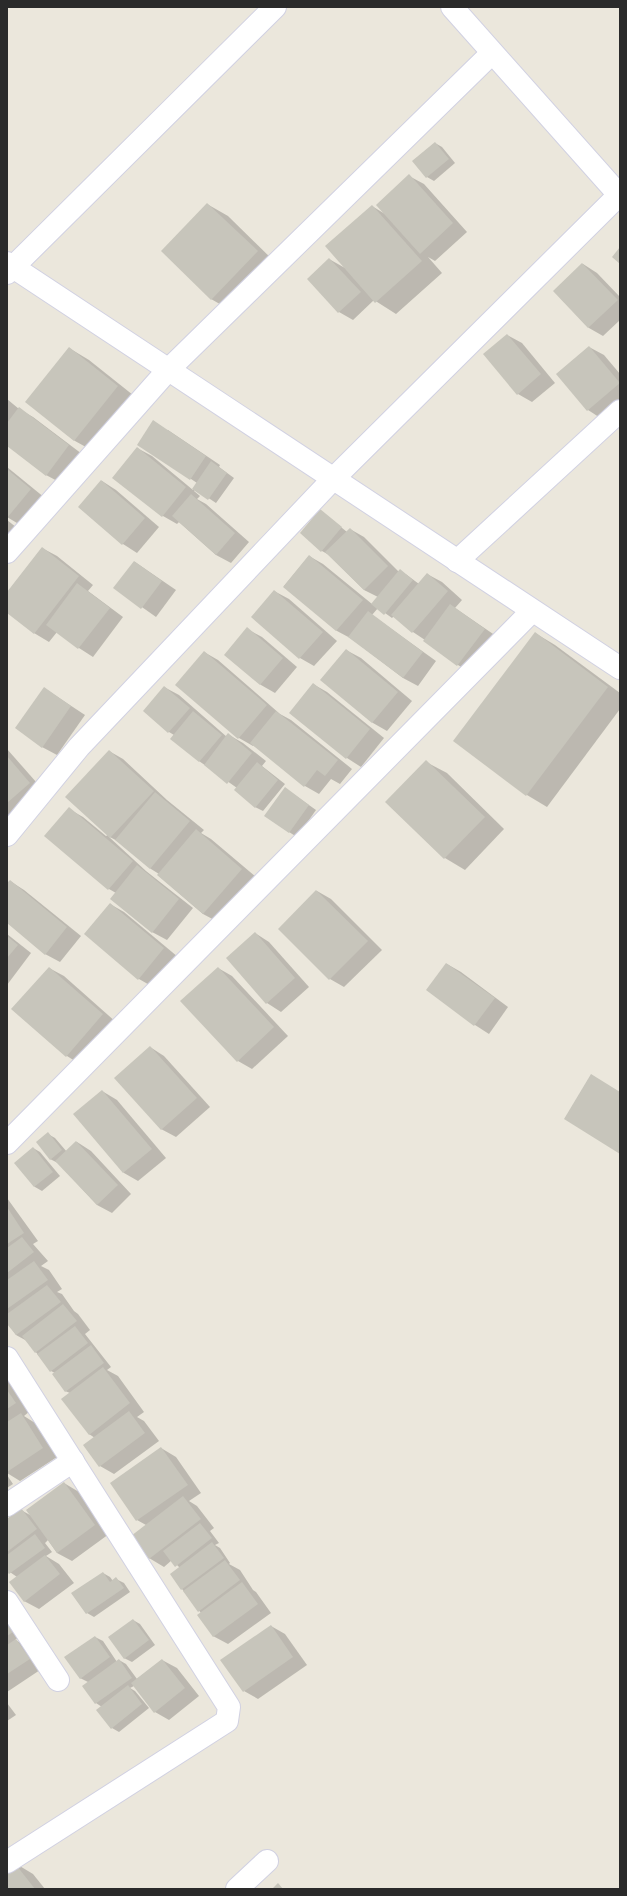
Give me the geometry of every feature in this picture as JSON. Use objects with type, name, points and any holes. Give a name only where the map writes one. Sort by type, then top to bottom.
[{"type":"street","points":[[275,7],[9,268],[168,370],[620,668]]},
{"type":"street","points":[[7,836],[79,747],[333,479],[620,196],[452,7]]},
{"type":"street","points":[[7,552],[168,370],[492,53]]},
{"type":"street","points":[[457,561],[620,411]]},
{"type":"street","points":[[7,1143],[532,611]]},
{"type":"street","points":[[7,1358],[229,1707],[227,1721],[7,1862]]},
{"type":"street","points":[[7,1505],[73,1461]]},
{"type":"street","points":[[7,1602],[58,1680]]},
{"type":"street","points":[[237,1889],[267,1862]]},
{"type":"building","points":[[435,142],[449,159],[426,178],[412,161]]},
{"type":"building","points":[[409,174],[453,223],[420,254],[376,205]]},
{"type":"building","points":[[207,203],[258,251],[211,300],[161,251]]},
{"type":"building","points":[[372,205],[422,261],[375,303],[325,246]]},
{"type":"building","points":[[620,247],[620,264],[612,257]]},
{"type":"building","points":[[329,258],[361,292],[338,313],[307,279]]},
{"type":"building","points":[[582,263],[618,300],[588,328],[553,291]]},
{"type":"building","points":[[507,334],[541,374],[517,395],[483,354]]},
{"type":"building","points":[[589,346],[620,383],[587,411],[556,374]]},
{"type":"building","points":[[69,347],[118,386],[74,441],[25,402]]},
{"type":"building","points":[[19,407],[69,445],[46,476],[7,446],[7,423]]},
{"type":"building","points":[[153,420],[206,456],[190,480],[137,445]]},
{"type":"building","points":[[137,447],[186,487],[162,517],[112,478]]},
{"type":"building","points":[[211,461],[227,473],[208,500],[192,489]]},
{"type":"building","points":[[7,469],[31,489],[7,518]]},
{"type":"building","points":[[101,480],[145,518],[122,545],[78,507]]},
{"type":"building","points":[[191,494],[235,533],[216,555],[172,516]]},
{"type":"building","points":[[320,509],[342,527],[321,552],[300,533]]},
{"type":"building","points":[[350,528],[388,566],[364,590],[325,552]]},
{"type":"building","points":[[42,547],[79,576],[34,634],[7,613],[7,592]]},
{"type":"building","points":[[309,555],[363,600],[336,631],[283,587]]},
{"type":"building","points":[[134,561],[162,581],[141,609],[113,588]]},
{"type":"building","points":[[400,569],[413,580],[384,615],[371,604]]},
{"type":"building","points":[[427,573],[448,591],[412,633],[391,615]]},
{"type":"building","points":[[77,583],[110,608],[78,649],[46,625]]},
{"type":"building","points":[[274,590],[323,632],[299,659],[251,617]]},
{"type":"building","points":[[450,604],[485,629],[457,666],[423,641]]},
{"type":"building","points":[[368,611],[423,652],[403,678],[348,637]]},
{"type":"building","points":[[247,627],[283,658],[260,685],[224,655]]},
{"type":"building","points":[[535,632],[608,687],[526,796],[453,741]]},
{"type":"building","points":[[346,649],[398,692],[372,723],[320,680]]},
{"type":"building","points":[[204,651],[267,705],[238,739],[175,685]]},
{"type":"building","points":[[313,683],[370,729],[346,759],[289,713]]},
{"type":"building","points":[[164,686],[190,708],[168,733],[143,711]]},
{"type":"building","points":[[44,687],[71,706],[42,748],[15,728]]},
{"type":"building","points":[[193,711],[222,735],[199,762],[170,739]]},
{"type":"building","points":[[276,711],[338,760],[325,776],[317,770],[304,787],[250,743]]},
{"type":"building","points":[[228,733],[252,753],[227,784],[204,765]]},
{"type":"building","points":[[109,750],[154,791],[110,838],[65,797]]},
{"type":"building","points":[[7,756],[30,783],[7,803]]},
{"type":"building","points":[[426,760],[485,817],[444,859],[385,802]]},
{"type":"building","points":[[257,762],[278,780],[255,808],[234,790]]},
{"type":"building","points":[[285,787],[309,805],[289,833],[264,816]]},
{"type":"building","points":[[155,792],[190,821],[150,869],[115,840]]},
{"type":"building","points":[[69,807],[133,861],[108,890],[44,836]]},
{"type":"building","points":[[196,829],[242,869],[203,914],[157,875]]},
{"type":"building","points":[[137,865],[179,899],[152,933],[110,899]]},
{"type":"building","points":[[10,880],[67,927],[45,955],[7,923],[7,883]]},
{"type":"building","points":[[316,890],[368,941],[329,980],[278,929]]},
{"type":"building","points":[[110,903],[164,948],[138,980],[84,934]]},
{"type":"building","points":[[255,932],[295,978],[266,1004],[226,958]]},
{"type":"building","points":[[7,936],[18,945],[7,958]]},
{"type":"building","points":[[446,963],[495,998],[474,1026],[426,990]]},
{"type":"building","points":[[49,967],[103,1014],[66,1057],[11,1009]]},
{"type":"building","points":[[218,967],[274,1027],[237,1062],[180,1001]]},
{"type":"building","points":[[150,1046],[197,1098],[161,1130],[114,1078]]},
{"type":"building","points":[[591,1074],[620,1092],[620,1154],[564,1119]]},
{"type":"building","points":[[102,1090],[152,1149],[123,1173],[73,1114]]},
{"type":"building","points":[[48,1132],[62,1150],[50,1160],[36,1142]]},
{"type":"building","points":[[76,1141],[118,1185],[97,1205],[55,1161]]},
{"type":"building","points":[[33,1147],[53,1172],[34,1187],[14,1163]]},
{"type":"building","points":[[7,1207],[24,1233],[7,1244]]},
{"type":"building","points":[[22,1237],[34,1252],[7,1273],[7,1248]]},
{"type":"building","points":[[34,1261],[48,1280],[7,1309],[7,1280]]},
{"type":"building","points":[[47,1285],[61,1302],[16,1335],[7,1324],[7,1314]]},
{"type":"building","points":[[63,1304],[77,1321],[35,1353],[22,1336]]},
{"type":"building","points":[[75,1326],[88,1343],[50,1372],[37,1354]]},
{"type":"building","points":[[91,1345],[104,1363],[65,1392],[52,1374]]},
{"type":"building","points":[[103,1367],[130,1403],[89,1435],[61,1399]]},
{"type":"building","points":[[7,1390],[16,1403],[7,1409]]},
{"type":"building","points":[[129,1411],[145,1433],[99,1467],[83,1445]]},
{"type":"building","points":[[21,1413],[43,1448],[7,1472],[7,1422]]},
{"type":"building","points":[[161,1447],[188,1485],[136,1521],[110,1483]]},
{"type":"building","points":[[64,1482],[95,1525],[57,1553],[26,1510]]},
{"type":"building","points":[[183,1496],[201,1519],[149,1559],[131,1536]]},
{"type":"building","points":[[21,1508],[37,1529],[7,1552],[7,1519]]},
{"type":"building","points":[[200,1523],[212,1538],[175,1567],[163,1551]]},
{"type":"building","points":[[35,1534],[45,1548],[9,1574],[7,1572],[7,1555]]},
{"type":"building","points":[[212,1542],[224,1558],[181,1590],[170,1574]]},
{"type":"building","points":[[45,1555],[60,1574],[24,1602],[9,1582]]},
{"type":"building","points":[[225,1560],[240,1580],[198,1612],[183,1591]]},
{"type":"building","points":[[103,1572],[110,1582],[116,1577],[124,1588],[86,1614],[71,1593]]},
{"type":"building","points":[[242,1582],[258,1604],[213,1637],[197,1615]]},
{"type":"building","points":[[133,1619],[149,1640],[124,1659],[108,1637]]},
{"type":"building","points":[[7,1623],[13,1632],[7,1636]]},
{"type":"building","points":[[271,1625],[293,1657],[243,1692],[220,1660]]},
{"type":"building","points":[[95,1636],[110,1657],[80,1679],[64,1657]]},
{"type":"building","points":[[16,1639],[30,1659],[7,1674],[7,1645]]},
{"type":"building","points":[[119,1659],[132,1678],[95,1704],[82,1686]]},
{"type":"building","points":[[162,1659],[185,1688],[154,1713],[131,1683]]},
{"type":"building","points":[[128,1685],[142,1704],[111,1729],[96,1710]]},
{"type":"building","points":[[13,1861],[35,1889],[7,1889],[7,1865]]},
{"type":"building","points":[[278,1883],[283,1889],[272,1889]]}]
